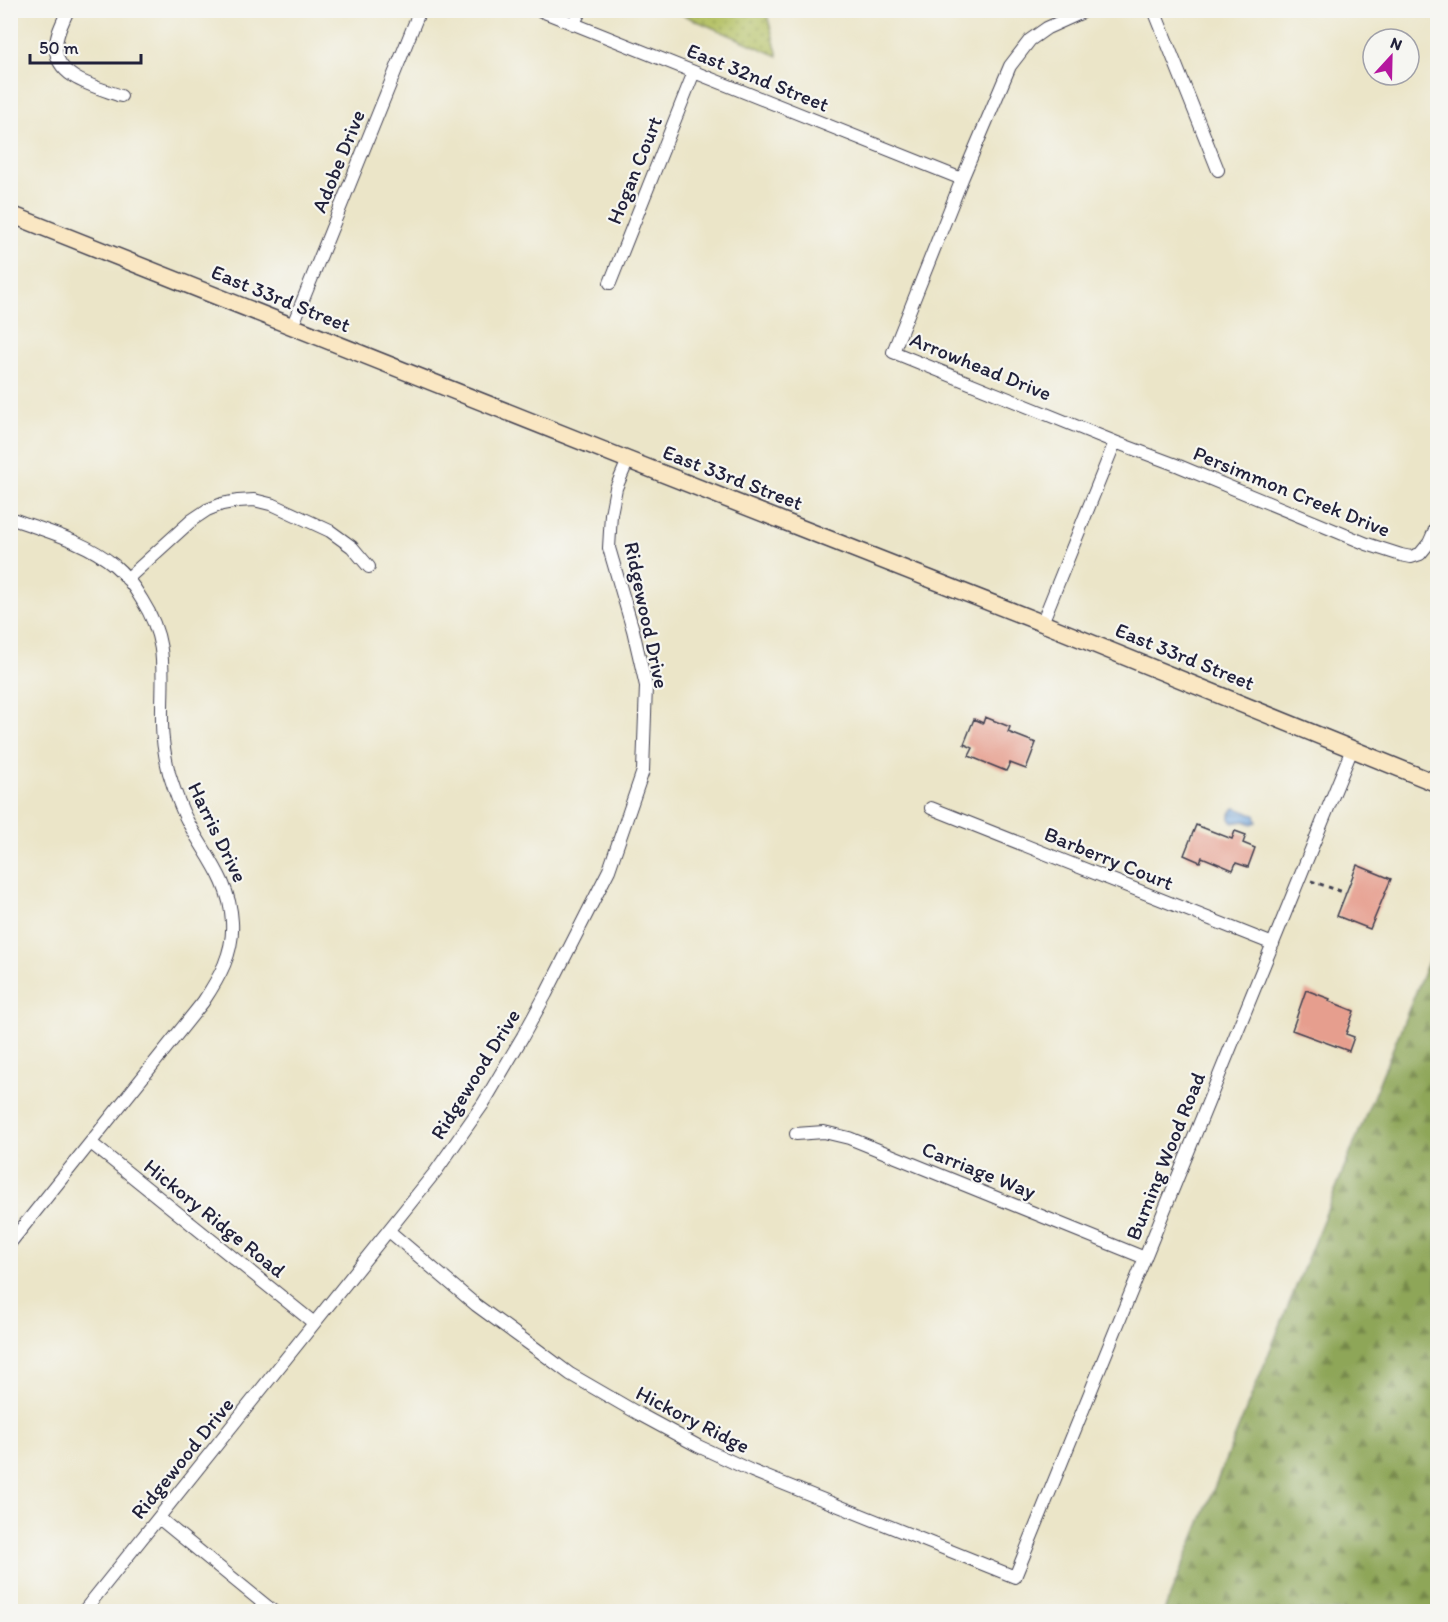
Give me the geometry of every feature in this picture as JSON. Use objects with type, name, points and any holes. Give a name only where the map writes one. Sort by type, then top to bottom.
[{"type":"street","points":[[68,10],[57,37],[56,47],[60,63],[72,76],[121,96]]},
{"type":"street","name":"Adobe Drive","points":[[292,327],[420,10]]},
{"type":"street","name":"East 32nd Street","points":[[539,10],[962,179]]},
{"type":"street","points":[[573,24],[580,10]]},
{"type":"street","name":"Arrowhead Drive","points":[[1087,10],[1047,28],[1029,40],[1010,66],[893,352],[1115,442]]},
{"type":"street","points":[[1154,10],[1218,170]]},
{"type":"street","name":"Hogan Court","points":[[610,283],[694,72]]},
{"type":"street","name":"East 33rd Street","points":[[10,214],[1042,623],[1437,784]]},
{"type":"street","points":[[1042,623],[1115,442]]},
{"type":"street","name":"Persimmon Creek Drive","points":[[1115,442],[1367,544],[1401,555],[1411,557],[1420,554],[1429,543],[1437,523]]},
{"type":"street","name":"Ridgewood Drive","points":[[83,1611],[436,1172],[483,1104],[523,1036],[609,870],[643,771],[646,686],[633,630],[609,548],[611,514],[616,488],[628,460]]},
{"type":"street","points":[[127,579],[192,520],[207,510],[222,504],[254,500],[274,505],[330,531],[352,546],[369,567]]},
{"type":"street","name":"Harris Drive","points":[[10,518],[84,546],[115,566],[142,599],[153,620],[161,644],[164,749],[175,794],[187,820],[220,874],[230,906],[232,937],[225,966],[203,1002],[10,1243]]},
{"type":"street","name":"Burning Wood Road","points":[[1015,1577],[1352,749]]},
{"type":"street","name":"Barberry Court","points":[[931,808],[1273,944]]},
{"type":"street","name":"Carriage Way","points":[[796,1134],[824,1132],[849,1138],[1144,1258]]},
{"type":"street","name":"Hickory Ridge Road","points":[[91,1143],[314,1323]]},
{"type":"street","name":"Hickory Ridge","points":[[389,1231],[476,1305],[570,1374],[639,1414],[698,1446],[752,1471],[1015,1577]]},
{"type":"street","points":[[159,1518],[274,1611]]},
{"type":"path","points":[[1299,878],[1346,893]]},
{"type":"green space","points":[[674,11],[766,11],[778,56]]},
{"type":"green space","points":[[1437,940],[1437,1611],[1164,1611]]},
{"type":"water","points":[[1236,808],[1255,815],[1257,822],[1233,823],[1230,815]]},
{"type":"building","points":[[985,717],[1010,727],[1008,732],[1036,743],[1026,769],[1010,763],[1006,771],[969,756],[973,748],[964,744],[974,719],[983,723]]},
{"type":"building","points":[[1196,825],[1232,839],[1235,831],[1246,835],[1243,843],[1255,848],[1248,867],[1236,863],[1233,870],[1202,857],[1200,862],[1184,855]]},
{"type":"building","points":[[1357,865],[1391,879],[1370,929],[1337,916]]},
{"type":"building","points":[[1306,990],[1354,1011],[1346,1034],[1354,1037],[1349,1051],[1292,1030]]}]
